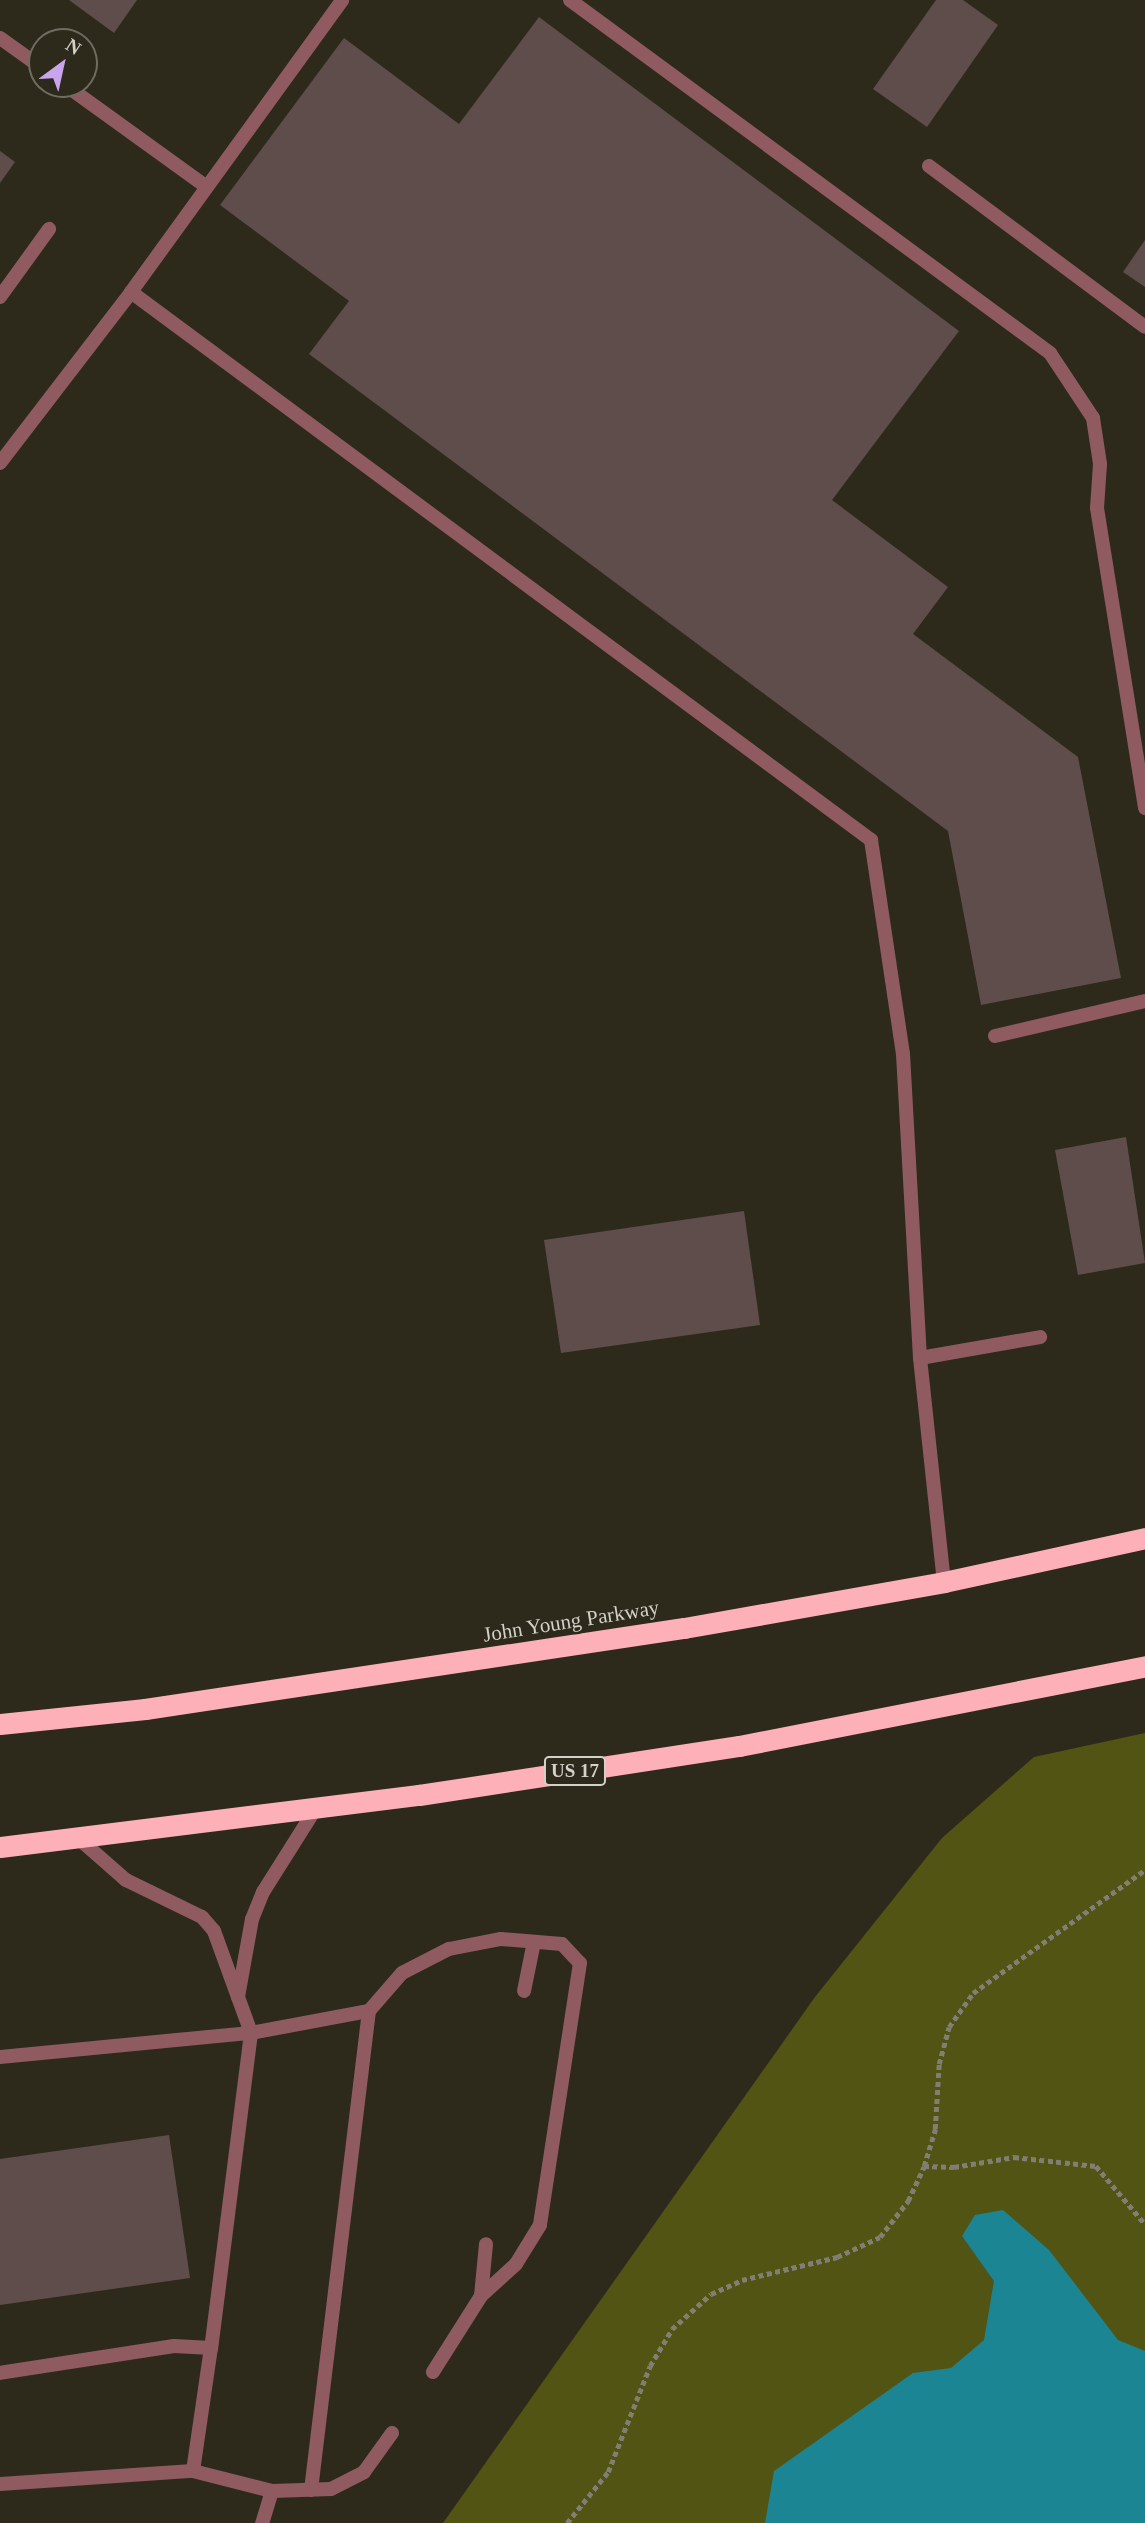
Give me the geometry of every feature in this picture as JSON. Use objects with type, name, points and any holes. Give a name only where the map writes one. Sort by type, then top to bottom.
[{"type":"highway","name":"John Young Parkway","points":[[0,1724],[425,1669],[944,1582],[1145,1538]]},
{"type":"highway","name":"US 17","points":[[0,1847],[316,1808],[739,1746],[1145,1666]]},
{"type":"lane","points":[[0,463],[131,292],[342,0]]},
{"type":"lane","points":[[570,0],[1050,353],[1093,418],[1100,464],[1097,508],[1145,808]]},
{"type":"lane","points":[[0,38],[28,58]]},
{"type":"lane","points":[[83,98],[206,187]]},
{"type":"lane","points":[[929,166],[1145,327]]},
{"type":"lane","points":[[0,297],[50,229]]},
{"type":"lane","points":[[131,292],[871,839],[903,1054],[920,1358],[944,1582]]},
{"type":"lane","points":[[995,1036],[1145,1001]]},
{"type":"lane","points":[[920,1358],[1040,1337]]},
{"type":"lane","points":[[238,1997],[252,1919],[263,1892],[316,1808]]},
{"type":"lane","points":[[78,1838],[126,1880],[202,1917],[214,1931],[251,2034],[193,2471]]},
{"type":"lane","points":[[311,2490],[369,2011],[402,1973],[449,1949],[501,1939],[562,1944],[580,1963],[540,2225],[516,2264],[481,2296],[433,2372]]},
{"type":"lane","points":[[524,1991],[534,1942]]},
{"type":"lane","points":[[0,2057],[251,2034],[369,2011]]},
{"type":"lane","points":[[481,2296],[486,2244]]},
{"type":"lane","points":[[0,2373],[174,2346],[211,2348]]},
{"type":"lane","points":[[0,2484],[193,2471],[272,2491],[331,2489],[364,2472],[392,2433]]},
{"type":"lane","points":[[262,2523],[272,2491]]},
{"type":"path","points":[[567,2523],[608,2472],[650,2366],[672,2329],[711,2294],[731,2285],[837,2257],[880,2237],[908,2201],[924,2166],[935,2129],[939,2064],[949,2027],[973,1993],[1145,1870]]},
{"type":"path","points":[[924,2166],[954,2168],[1014,2157],[1096,2166],[1145,2224]]},
{"type":"shaded area","points":[[1145,1733],[1145,2523],[443,2523],[815,1997],[942,1838],[1034,1757]]},
{"type":"water","points":[[1003,2210],[1049,2250],[1118,2340],[1145,2351],[1145,2523],[765,2523],[774,2471],[913,2373],[951,2368],[984,2340],[994,2281],[962,2236],[975,2215]]},
{"type":"building","points":[[69,0],[137,0],[114,33]]},
{"type":"building","points":[[936,0],[963,0],[998,25],[927,127],[873,89]]},
{"type":"building","points":[[539,17],[959,331],[832,500],[948,587],[913,634],[1078,757],[1121,978],[981,1005],[948,831],[309,354],[349,301],[220,205],[344,38],[459,124]]},
{"type":"building","points":[[0,151],[15,162],[0,183]]},
{"type":"building","points":[[1145,240],[1145,287],[1123,272]]},
{"type":"building","points":[[1126,1137],[1145,1263],[1078,1275],[1055,1150]]},
{"type":"building","points":[[744,1211],[760,1325],[561,1353],[544,1240]]},
{"type":"building","points":[[169,2135],[190,2278],[0,2305],[0,2159]]}]
